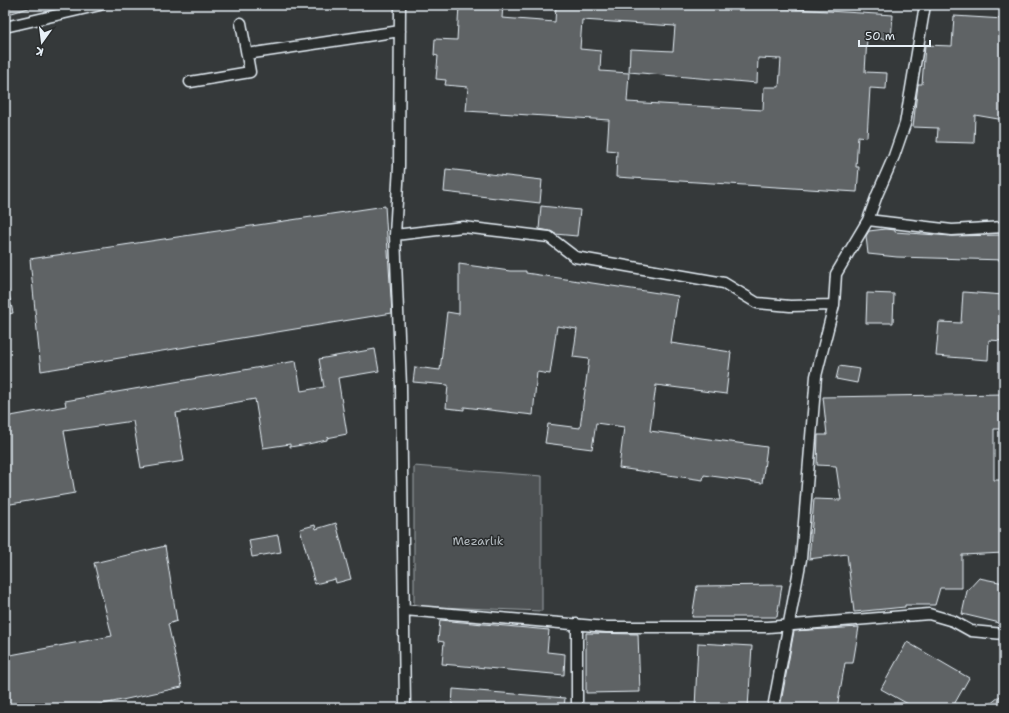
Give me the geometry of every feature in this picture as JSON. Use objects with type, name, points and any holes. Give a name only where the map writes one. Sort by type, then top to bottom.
[{"type":"street","points":[[5,27],[100,5]]},
{"type":"street","points":[[400,5],[399,166],[395,235],[400,386],[405,708]]},
{"type":"street","points":[[773,708],[801,559],[816,376],[834,305],[836,274],[868,220],[894,156],[905,124],[925,5]]},
{"type":"street","points":[[190,82],[250,72],[241,22]]},
{"type":"street","points":[[247,54],[400,31]]},
{"type":"street","points":[[868,220],[952,230],[1004,227]]},
{"type":"street","points":[[395,235],[463,227],[549,238],[575,257],[724,283],[758,303],[790,306],[834,305]]},
{"type":"street","points":[[404,610],[607,627],[789,626],[929,614],[953,622],[971,631],[1004,634]]},
{"type":"street","points":[[577,624],[577,708]]},
{"type":"green space","name":"Mezarlık","points":[[414,466],[542,476],[542,611],[414,606]]},
{"type":"building","points":[[5,5],[31,5],[32,7],[5,15]]},
{"type":"building","points":[[459,5],[503,5],[502,18],[555,22],[556,5],[730,5],[893,15],[891,39],[867,38],[865,72],[887,73],[886,89],[870,88],[867,137],[858,136],[856,167],[859,167],[857,192],[616,177],[617,151],[607,150],[609,120],[466,111],[468,87],[445,85],[446,80],[436,79],[438,56],[434,55],[435,39],[457,40]],"holes":[[[582,20],[675,26],[673,51],[630,49],[629,72],[757,83],[758,58],[781,59],[779,87],[764,87],[763,110],[627,102],[629,73],[600,71],[601,51],[580,49]]]},
{"type":"building","points":[[954,16],[1004,19],[1004,120],[975,115],[974,143],[937,142],[938,128],[913,127],[918,84],[922,84],[925,45],[952,46]]},
{"type":"building","points":[[446,169],[542,180],[540,203],[444,192]]},
{"type":"building","points":[[385,206],[392,313],[41,371],[30,259]]},
{"type":"building","points":[[541,206],[580,210],[577,236],[555,234],[550,231],[539,229]]},
{"type":"building","points":[[885,229],[895,230],[895,232],[951,236],[1004,235],[1004,260],[897,257],[868,254],[866,236],[869,231]]},
{"type":"building","points":[[459,264],[510,271],[526,271],[526,273],[678,296],[671,343],[731,352],[726,394],[656,385],[650,431],[767,447],[762,483],[704,475],[703,480],[619,468],[624,427],[596,423],[592,449],[545,443],[548,424],[580,428],[589,359],[573,357],[577,329],[557,326],[550,374],[537,372],[533,415],[464,407],[464,410],[446,408],[448,385],[413,382],[415,367],[440,370],[447,312],[459,314]]},
{"type":"building","points":[[8,290],[13,313],[5,315],[5,291]]},
{"type":"building","points":[[963,292],[1004,295],[1004,341],[989,340],[988,360],[936,356],[939,322],[961,323]]},
{"type":"building","points":[[867,293],[894,294],[893,323],[866,323]]},
{"type":"building","points":[[375,349],[379,371],[338,378],[347,434],[327,438],[327,440],[290,447],[290,444],[263,448],[255,399],[176,413],[184,461],[141,468],[133,421],[64,431],[75,493],[5,505],[5,417],[66,406],[65,401],[296,361],[301,391],[324,387],[319,359]]},
{"type":"building","points":[[839,366],[860,369],[857,383],[836,379]]},
{"type":"building","points":[[1004,394],[1004,429],[994,429],[994,480],[1004,480],[1004,553],[962,555],[962,588],[940,588],[935,605],[905,605],[905,607],[854,612],[847,554],[809,559],[814,499],[841,500],[836,466],[817,465],[818,435],[827,435],[823,397]]},
{"type":"building","points":[[336,523],[351,579],[336,583],[335,579],[315,584],[300,529],[315,525],[316,529]]},
{"type":"building","points":[[278,535],[281,552],[252,557],[249,540]]},
{"type":"building","points":[[165,546],[177,621],[168,624],[182,687],[85,708],[5,708],[5,656],[112,636],[94,563]]},
{"type":"building","points":[[979,578],[1004,583],[1004,624],[962,614],[967,591]]},
{"type":"building","points":[[782,585],[777,617],[692,617],[697,586]]},
{"type":"building","points":[[440,620],[549,630],[547,652],[565,654],[564,675],[442,664],[444,642],[438,641]]},
{"type":"building","points":[[859,627],[853,663],[845,663],[837,708],[780,708],[794,631]]},
{"type":"building","points":[[586,633],[638,634],[640,692],[586,693]]},
{"type":"building","points":[[907,642],[969,678],[952,708],[915,708],[881,689]]},
{"type":"building","points":[[698,643],[752,646],[748,708],[695,708]]},
{"type":"building","points":[[453,689],[565,698],[564,708],[452,708]]},
{"type":"building","points":[[1004,693],[1004,708],[985,708]]}]
